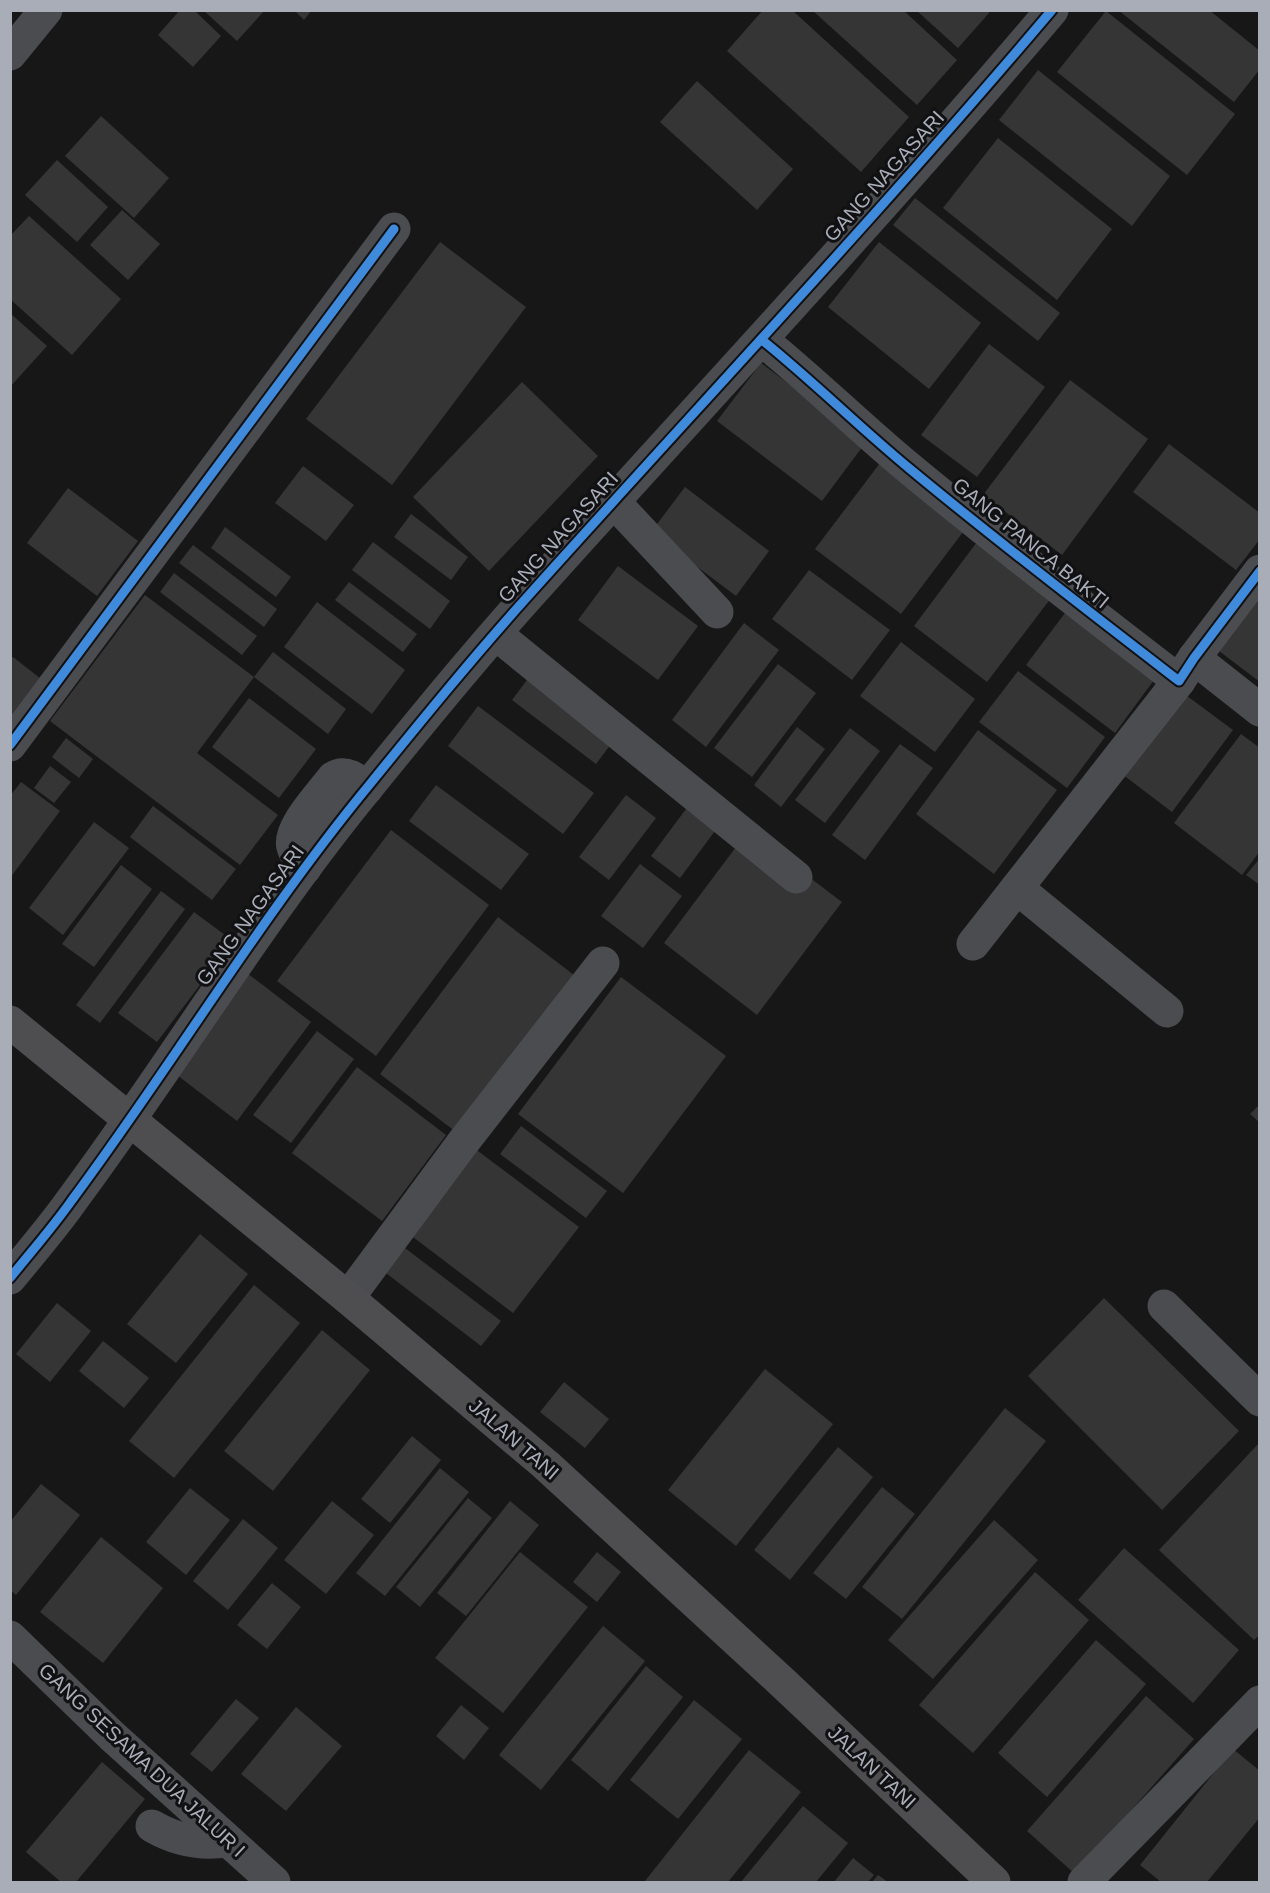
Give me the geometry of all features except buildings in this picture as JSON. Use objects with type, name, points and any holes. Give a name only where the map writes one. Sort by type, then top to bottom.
[{"type":"highway","name":"JALAN TANI","points":[[10,1022],[348,1298],[546,1465],[783,1683],[994,1882]]},
{"type":"street","name":"GANG NAGASARI","points":[[10,1278],[70,1203],[244,951],[367,788],[527,597],[762,340],[983,92],[1052,10]]},
{"type":"street","points":[[10,54],[32,16]]},
{"type":"street","points":[[10,745],[394,229]]},
{"type":"street","name":"GANG PANCA BAKTI","points":[[762,340],[810,379],[917,475],[1058,588],[1186,669],[1260,710]]},
{"type":"street","points":[[614,502],[717,612]]},
{"type":"street","points":[[973,944],[1260,571]]},
{"type":"street","points":[[496,634],[796,877]]},
{"type":"street","points":[[1017,888],[1167,1011]]},
{"type":"street","points":[[348,1298],[461,1145],[603,963]]},
{"type":"street","points":[[1164,1306],[1260,1400]]},
{"type":"street","name":"GANG SESAMA DUA JALUR I","points":[[10,1637],[112,1736],[274,1882]]},
{"type":"street","points":[[1084,1882],[1260,1702]]},
{"type":"street","points":[[152,1826],[168,1836],[192,1842],[227,1841]]},
{"type":"cycle path","points":[[10,1278],[57,1220],[110,1148],[292,885],[330,834],[429,712],[509,618],[858,232],[1052,10]]},
{"type":"cycle path","points":[[10,745],[394,229]]},
{"type":"cycle path","points":[[762,340],[943,496],[1179,681],[1260,571]]}]
